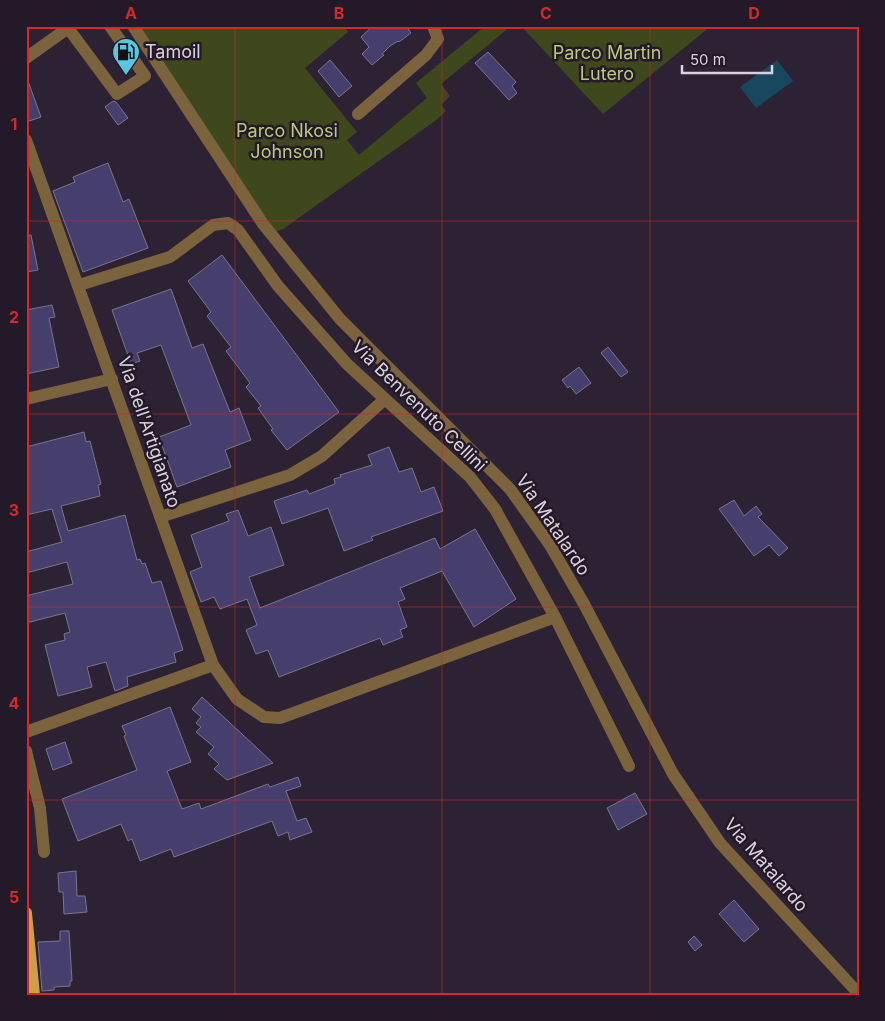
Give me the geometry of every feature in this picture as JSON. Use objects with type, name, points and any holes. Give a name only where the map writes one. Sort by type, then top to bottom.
[{"type":"main road","points":[[26,913],[34,995]]},
{"type":"street","points":[[26,58],[70,27],[117,94],[145,76],[110,26]]},
{"type":"street","name":"Via Matalardo","points":[[133,26],[264,225],[340,319],[510,489],[555,554],[584,604],[673,774],[720,844],[859,994]]},
{"type":"street","points":[[358,114],[426,55],[438,39],[433,26]]},
{"type":"street","name":"Via dell'Artigianato","points":[[26,140],[213,665],[237,699],[264,717],[280,718],[555,617]]},
{"type":"street","name":"Via Benvenuto Cellini","points":[[79,285],[170,257],[213,225],[228,223],[238,230],[278,286],[341,357],[385,400],[470,477],[495,509],[555,617],[629,766]]},
{"type":"street","points":[[26,399],[112,379]]},
{"type":"street","points":[[160,517],[290,475],[322,456],[385,400]]},
{"type":"street","points":[[26,732],[213,665]]},
{"type":"street","points":[[26,751],[40,808],[44,852]]},
{"type":"green space","name":"Parco Nkosi Johnson","points":[[145,26],[344,26],[348,32],[305,68],[357,132],[347,140],[359,155],[427,98],[416,83],[485,26],[511,26],[441,84],[450,96],[441,105],[446,111],[435,121],[283,229],[274,232],[141,29]]},
{"type":"green space","name":"Parco Martin Lutero","points":[[521,26],[711,26],[603,114]]},
{"type":"water","points":[[777,60],[793,81],[756,108],[740,87]]},
{"type":"building","points":[[373,26],[406,26],[411,33],[390,46],[382,54],[384,55],[372,65],[362,54],[369,47],[361,37]]},
{"type":"building","points":[[488,52],[516,82],[512,86],[517,93],[509,100],[475,63]]},
{"type":"building","points":[[330,60],[352,86],[339,97],[318,71]]},
{"type":"building","points":[[26,81],[28,81],[41,117],[26,122]]},
{"type":"building","points":[[113,101],[116,102],[128,118],[118,125],[105,107]]},
{"type":"building","points":[[108,163],[123,202],[129,199],[148,248],[83,272],[53,191],[75,182],[73,177]]},
{"type":"building","points":[[31,235],[38,270],[26,272],[26,236]]},
{"type":"building","points":[[222,255],[339,412],[287,450],[271,430],[273,429],[258,408],[261,406],[246,387],[250,383],[226,351],[231,347],[207,316],[211,312],[188,281]]},
{"type":"building","points":[[171,289],[192,348],[203,344],[230,412],[239,408],[251,440],[225,450],[231,467],[177,487],[159,437],[191,425],[161,345],[137,353],[140,361],[131,364],[112,310]]},
{"type":"building","points":[[52,305],[55,317],[49,318],[59,367],[26,374],[26,310]]},
{"type":"building","points":[[608,347],[628,372],[621,377],[601,353]]},
{"type":"building","points":[[579,367],[591,383],[576,394],[562,380]]},
{"type":"building","points":[[84,432],[86,442],[90,441],[101,484],[98,485],[100,496],[61,506],[68,531],[125,515],[137,560],[140,559],[142,564],[145,563],[152,583],[161,581],[183,650],[174,653],[176,662],[127,677],[128,686],[115,691],[106,662],[87,667],[92,687],[58,696],[45,645],[65,640],[64,634],[70,632],[65,613],[26,623],[26,596],[73,584],[67,562],[26,573],[26,552],[62,542],[52,509],[26,515],[26,447]]},
{"type":"building","points":[[389,447],[399,472],[412,468],[421,492],[434,487],[443,511],[371,537],[373,540],[344,551],[328,508],[282,524],[274,501],[307,490],[309,494],[335,484],[334,479],[341,477],[340,475],[372,465],[368,455]]},
{"type":"building","points":[[734,500],[744,516],[756,506],[762,514],[758,517],[788,548],[779,556],[769,545],[754,556],[719,509]]},
{"type":"building","points":[[238,510],[248,536],[271,527],[284,565],[249,577],[260,608],[435,538],[440,549],[475,529],[516,599],[474,627],[442,571],[400,588],[405,599],[398,602],[407,627],[400,630],[403,637],[383,645],[380,638],[279,677],[268,650],[256,654],[246,630],[257,625],[247,599],[220,609],[214,597],[201,602],[190,572],[202,567],[191,535],[229,521],[226,514]]},
{"type":"building","points":[[202,697],[273,763],[227,780],[214,769],[219,764],[208,754],[214,747],[196,732],[201,727],[196,723],[201,717],[192,709]]},
{"type":"building","points":[[170,707],[191,762],[167,771],[182,809],[199,803],[201,809],[268,784],[270,787],[298,777],[301,786],[286,791],[297,821],[306,818],[312,832],[290,840],[288,832],[278,836],[272,821],[174,857],[171,849],[140,861],[132,839],[128,841],[121,824],[78,841],[62,799],[137,770],[122,726]]},
{"type":"building","points":[[65,742],[72,763],[53,770],[46,749]]},
{"type":"building","points":[[635,793],[647,814],[618,830],[607,808]]},
{"type":"building","points":[[76,871],[77,896],[85,896],[87,912],[64,914],[63,892],[59,892],[58,873]]},
{"type":"building","points":[[734,900],[759,929],[744,942],[719,914]]},
{"type":"building","points":[[60,931],[69,931],[72,981],[70,981],[70,986],[54,987],[54,990],[42,991],[38,942],[60,941]]},
{"type":"building","points":[[694,936],[702,945],[695,951],[688,942]]},
{"type":"place","name":"Tamoil","points":[[126,76]]}]
